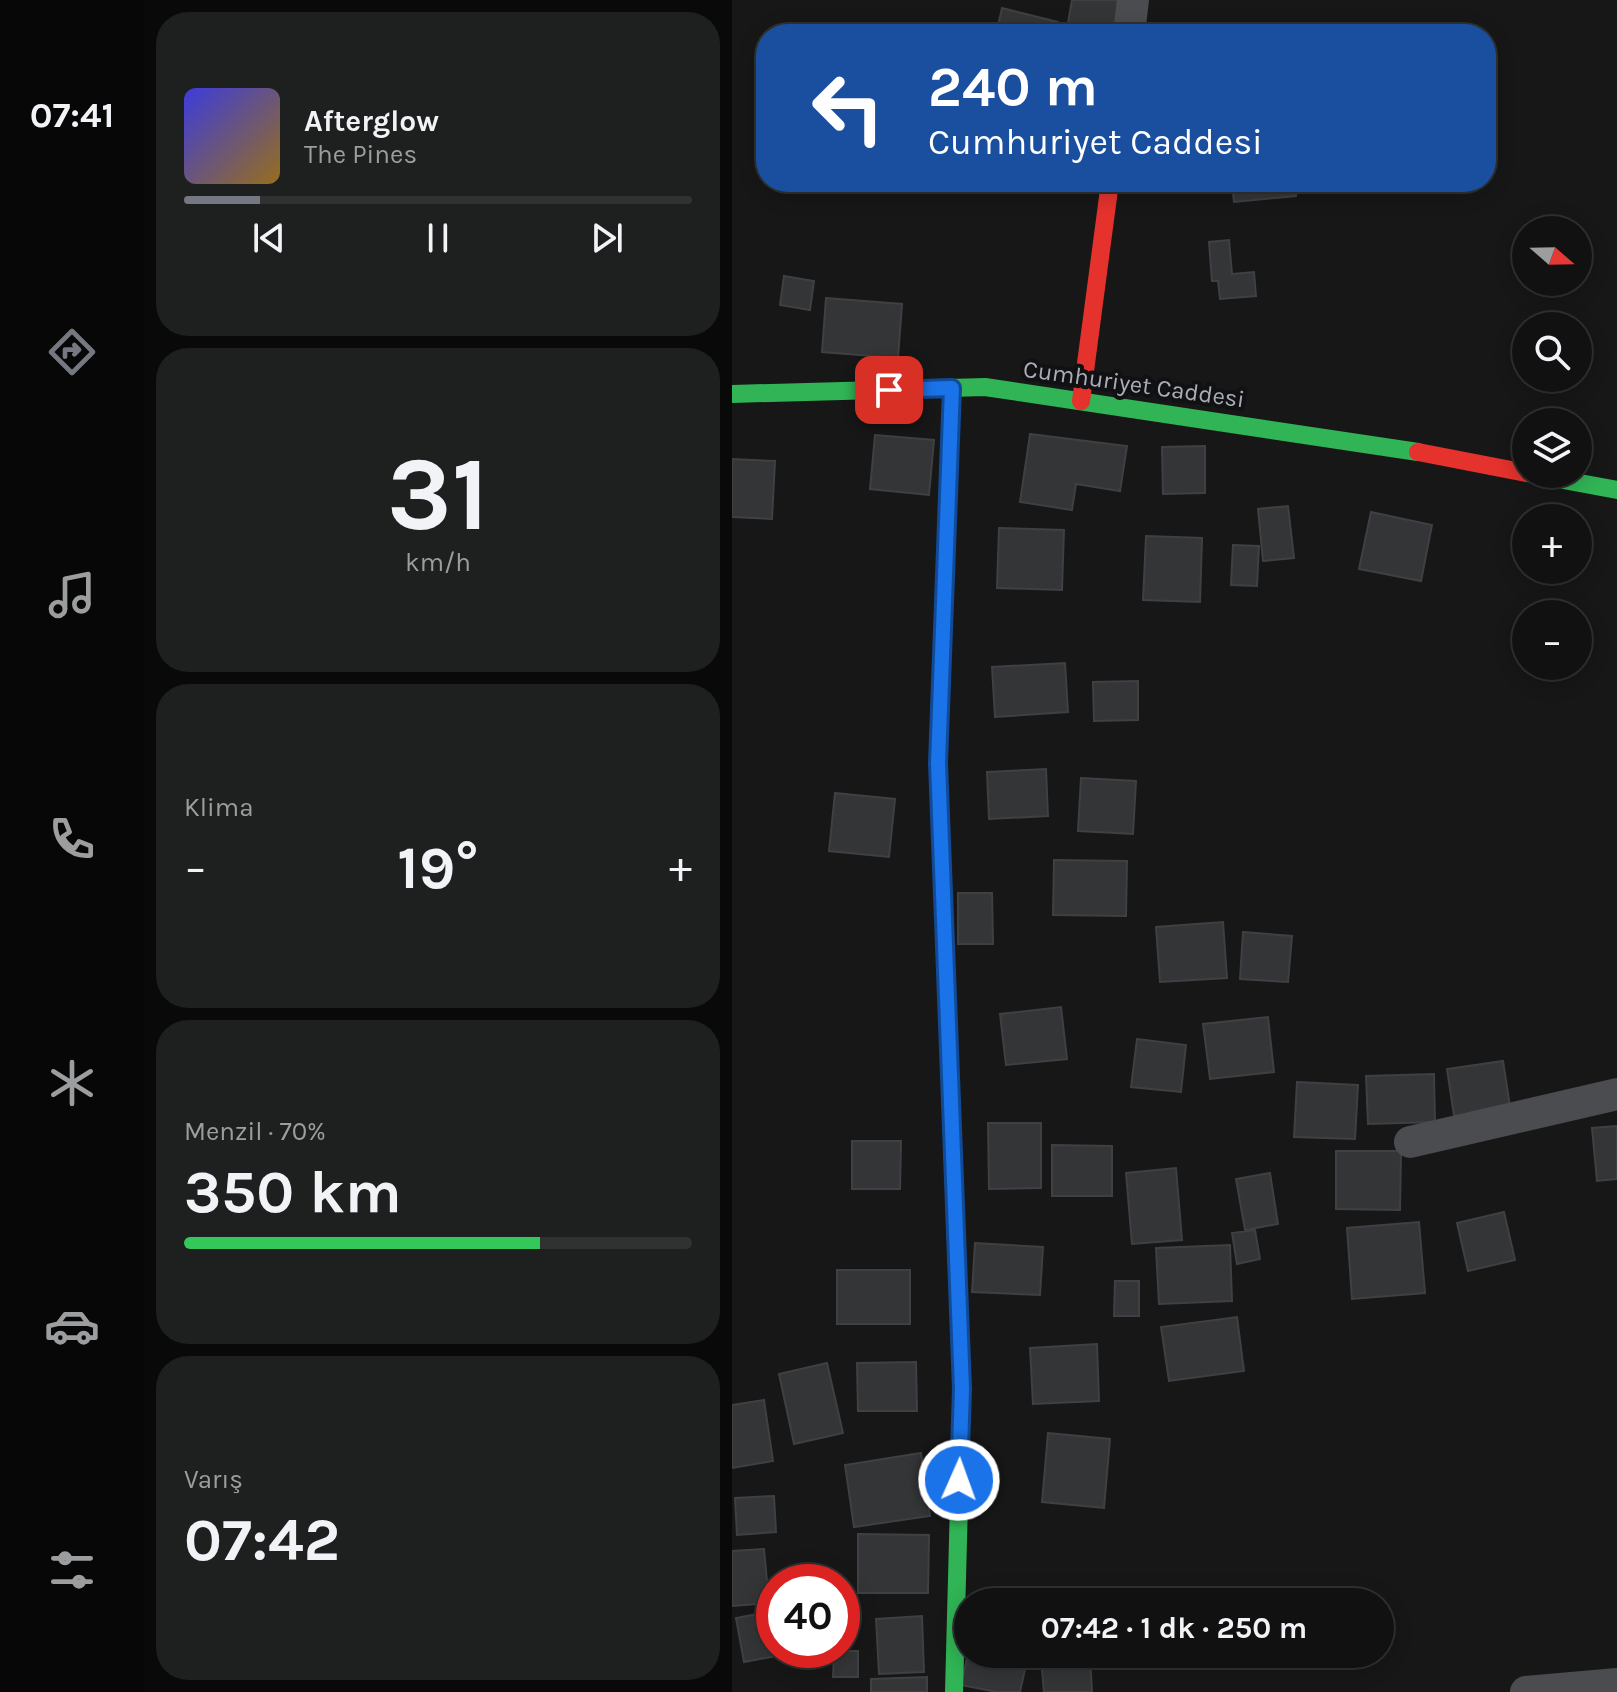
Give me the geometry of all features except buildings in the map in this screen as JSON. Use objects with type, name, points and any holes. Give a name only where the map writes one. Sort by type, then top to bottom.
[{"type":"street","points":[[1130,24],[1133,0]]},
{"type":"street","points":[[1081,401],[1109,192]]},
{"type":"street","name":"Cumhuriyet Caddesi","points":[[732,394],[985,387],[1348,439],[1512,471]]},
{"type":"street","points":[[952,388],[938,763],[962,1389],[954,1692]]},
{"type":"street","name":"Cumhuriyet Caddesi","points":[[1592,486],[1617,490]]},
{"type":"street","points":[[1410,1142],[1617,1094]]},
{"type":"street","points":[[1526,1692],[1617,1684]]},
{"type":"traffic: fast","points":[[732,394],[985,387],[1418,452]]},
{"type":"traffic: fast","points":[[1592,485],[1617,490]]},
{"type":"traffic: fast","points":[[954,1692],[962,1389],[956,1242]]},
{"type":"traffic: slow","points":[[940,714],[938,763],[956,1242]]},
{"type":"traffic: jam","points":[[1081,401],[1109,192]]},
{"type":"traffic: jam","points":[[940,714],[952,388]]},
{"type":"traffic: jam","points":[[1418,452],[1512,470]]},
{"type":"route","points":[[889,390],[952,388],[938,763],[962,1389],[959,1480]]}]
